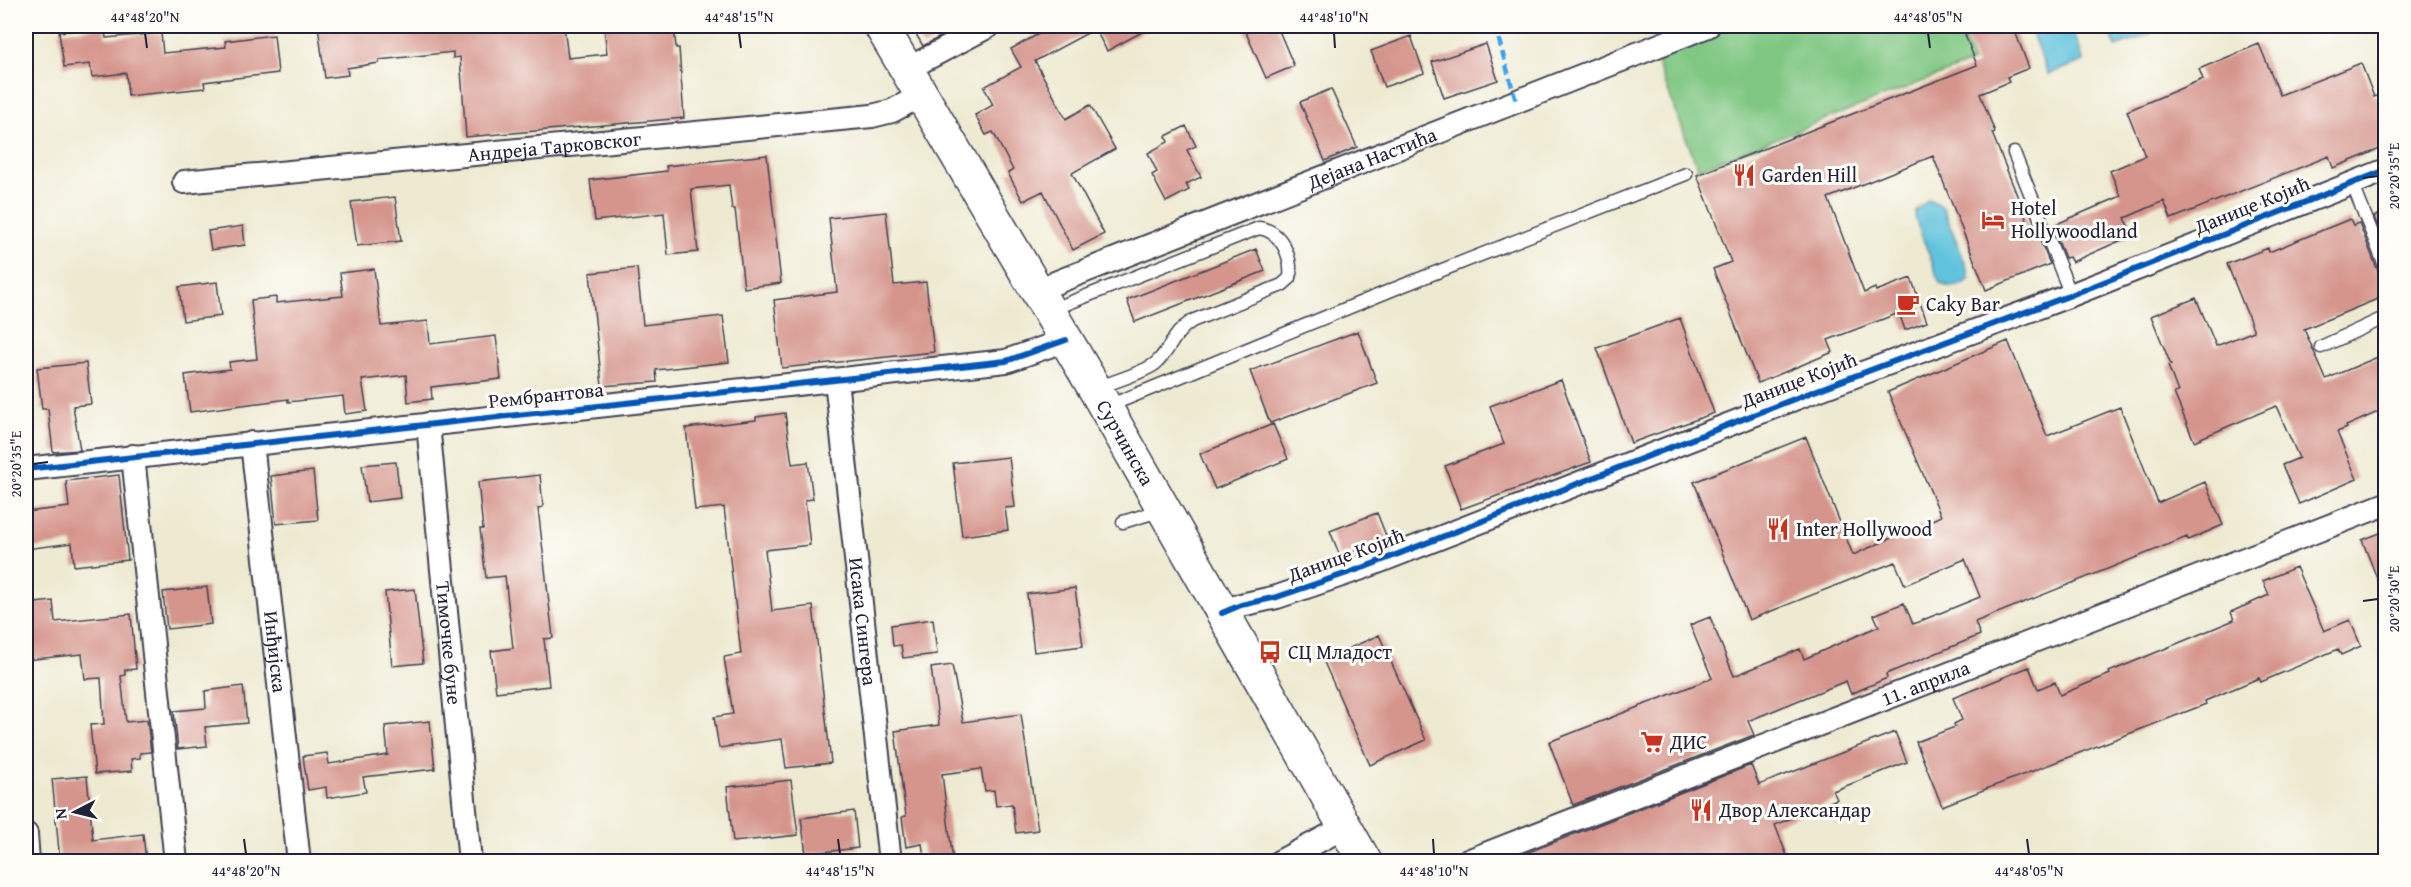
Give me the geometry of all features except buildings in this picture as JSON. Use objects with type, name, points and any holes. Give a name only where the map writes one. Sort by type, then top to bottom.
[{"type":"main road","name":"Сурчинска","points":[[881,26],[1100,398],[1365,861]]},
{"type":"street","name":"Андреја Тарковског","points":[[184,182],[872,116],[892,111],[914,82],[990,26]]},
{"type":"street","name":"Дејана Настића","points":[[1043,300],[1708,26]]},
{"type":"street","name":"Данице Којић","points":[[1222,613],[1365,567],[1812,392],[2071,295],[2385,170]]},
{"type":"street","name":"Рембрантова","points":[[26,468],[1006,361],[1066,340]]},
{"type":"street","name":"Исака Сингера","points":[[836,380],[890,861]]},
{"type":"street","name":"Тимочке буне","points":[[428,424],[470,861]]},
{"type":"street","name":"Инђијска","points":[[252,443],[299,861]]},
{"type":"street","points":[[133,456],[176,861]]},
{"type":"street","name":"11. априла","points":[[1465,861],[2385,504]]},
{"type":"street","points":[[1279,861],[1345,827]]},
{"type":"street","points":[[26,834],[28,861]]},
{"type":"lane","points":[[2014,153],[2071,295]]},
{"type":"lane","points":[[1100,398],[1394,289],[1686,174]]},
{"type":"lane","points":[[2352,183],[2385,268]]},
{"type":"lane","points":[[1043,300],[1259,228],[1270,230],[1278,236],[1291,265],[1290,278],[1282,285],[1192,321],[1179,329],[1167,350],[1155,364],[1100,398]]},
{"type":"lane","points":[[2321,347],[2385,317]]},
{"type":"lane","points":[[1123,522],[1164,510]]},
{"type":"green space","points":[[1732,26],[1959,26],[1973,62],[1698,169],[1654,55]]},
{"type":"water","points":[[2029,26],[2071,26],[2084,61],[2048,74]]},
{"type":"water","points":[[2108,26],[2148,26],[2151,34],[2116,47]]},
{"type":"water","points":[[1928,200],[1943,208],[1969,273],[1969,279],[1958,286],[1951,287],[1940,283],[1915,218],[1916,211]]},
{"type":"marked path","points":[[1495,26],[1516,101]]},
{"type":"cycle path","points":[[1222,613],[1365,567],[1812,392],[2071,295],[2386,170]]},
{"type":"cycle path","points":[[26,469],[1006,361],[1066,340]]},
{"type":"place","name":"Garden Hill","points":[[1744,175]]},
{"type":"place","name":"Hotel Hollywoodland","points":[[1993,220]]},
{"type":"place","name":"Caky Bar","points":[[1908,304]]},
{"type":"place","name":"Inter Hollywood","points":[[1778,529]]},
{"type":"place","name":"СЦ Младост","points":[[1270,652]]},
{"type":"place","name":"ДИС","points":[[1652,742]]},
{"type":"place","name":"Двор Александар","points":[[1701,810]]}]
